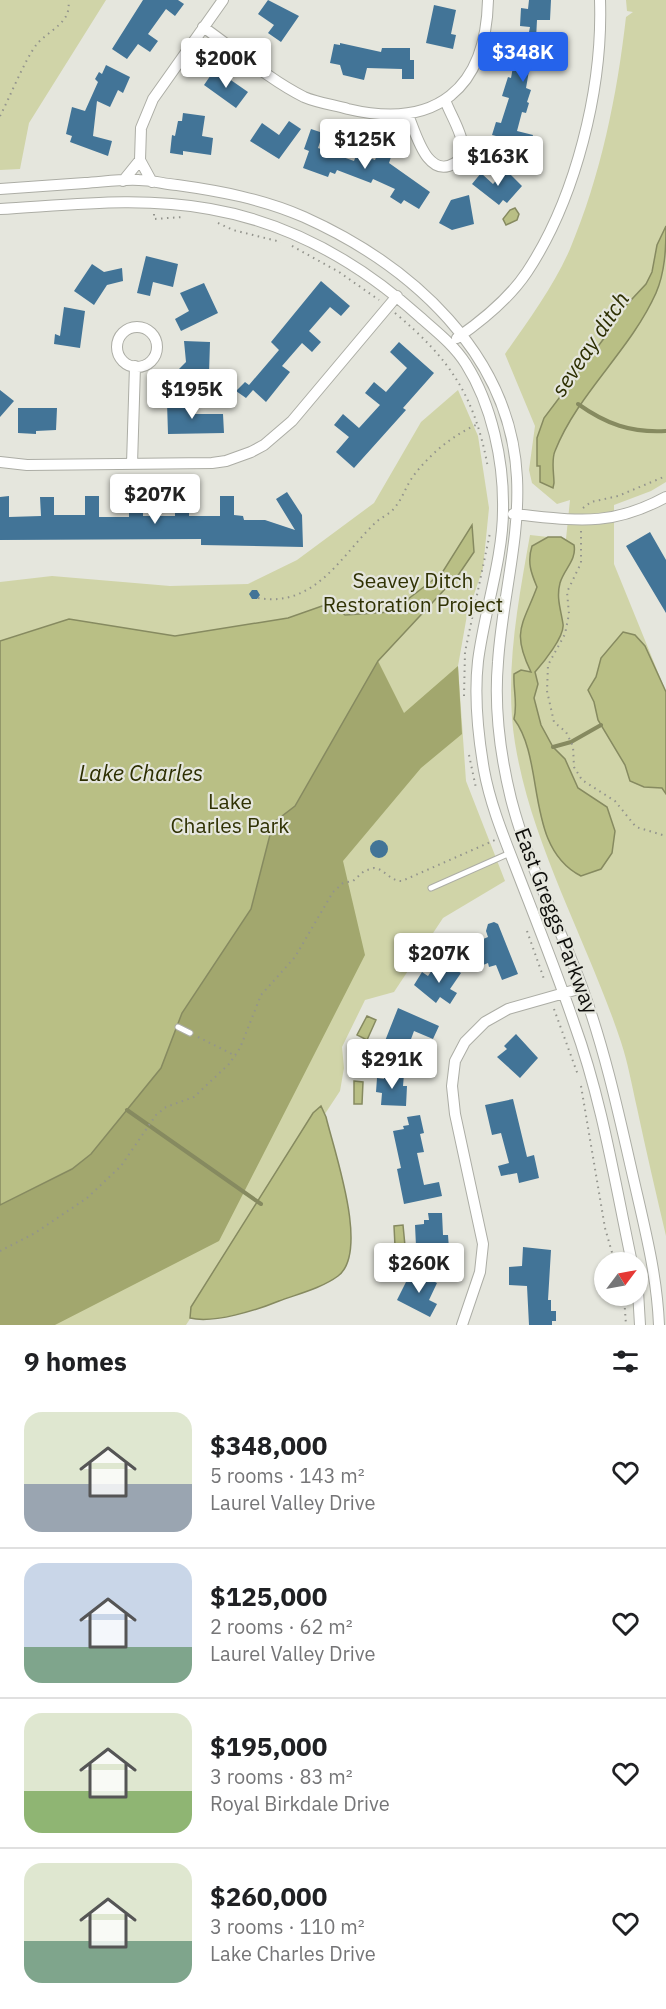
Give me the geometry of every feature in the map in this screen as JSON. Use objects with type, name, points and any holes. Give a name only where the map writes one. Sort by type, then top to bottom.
[{"type":"street","points":[[152,182],[140,160],[141,128],[153,99],[223,0]]},
{"type":"street","points":[[203,27],[286,87],[305,97],[378,115],[408,115],[445,100],[460,87],[476,66],[485,40],[488,0]]},
{"type":"street","points":[[450,343],[496,307],[519,282],[549,233],[568,187],[587,122],[599,40],[600,0]]},
{"type":"street","points":[[408,115],[428,160],[445,167],[455,163],[462,154],[463,145],[445,100]]},
{"type":"street","points":[[123,181],[140,160]]},
{"type":"street","name":"East Greggs Parkway","points":[[0,189],[123,181],[152,182],[216,190],[303,217],[387,265],[417,287],[463,334],[490,375],[504,409],[513,446],[517,514],[498,660],[496,697],[500,743],[520,829],[598,1034],[619,1113],[654,1269],[659,1325]]},
{"type":"street","name":"East Greggs Parkway","points":[[0,209],[110,202],[155,202],[211,209],[254,219],[300,236],[370,274],[450,343],[466,364],[488,414],[498,457],[504,513],[478,663],[477,694],[484,772],[510,853],[595,1088],[630,1252]]},
{"type":"street","points":[[0,462],[27,465],[226,461],[264,445],[292,421],[397,296]]},
{"type":"street","points":[[132,464],[135,366]]},
{"type":"street","points":[[504,513],[604,520],[632,513],[665,499]]},
{"type":"street","points":[[467,1323],[480,1272],[483,1244],[455,1114],[452,1086],[455,1061],[465,1042],[485,1022],[508,1009],[582,988]]},
{"type":"street","points":[[639,1306],[640,1325]]},
{"type":"lane","points":[[431,888],[510,853]]},
{"type":"lane","points":[[178,1027],[190,1033]]},
{"type":"path","points":[[0,117],[33,50],[64,20],[70,8],[69,0]]},
{"type":"path","points":[[154,207],[154,219],[185,217]]},
{"type":"path","points":[[213,220],[233,230],[286,243],[339,272],[375,297]]},
{"type":"path","points":[[399,317],[438,352],[452,372],[478,424],[489,470]]},
{"type":"path","points":[[258,598],[275,601],[286,599],[314,585],[348,556],[375,522],[397,505],[415,474],[429,459],[462,431],[478,424]]},
{"type":"path","points":[[582,508],[591,502],[618,496],[666,476]]},
{"type":"path","points":[[581,536],[582,563],[567,592],[570,614],[566,634],[548,665],[547,691],[554,722],[566,732],[573,746],[574,767],[582,780],[615,801],[636,827],[666,836]]},
{"type":"path","points":[[0,1251],[35,1233],[87,1198],[121,1166],[156,1115],[166,1107],[199,1093],[236,1056],[261,995],[296,957],[317,916],[338,886],[374,868],[385,871],[398,882],[402,881],[495,840]]},
{"type":"path","points":[[554,1009],[581,1083],[605,1228],[612,1252]]},
{"type":"path","points":[[190,1033],[236,1056]]},
{"type":"path","points":[[625,1306],[626,1325]]},
{"type":"green space","points":[[0,0],[106,0],[29,123],[20,169],[0,170]]},
{"type":"green space","points":[[626,0],[666,0],[666,482],[651,491],[614,505],[614,564],[666,692],[666,1236],[621,1042],[547,857],[523,782],[515,743],[511,691],[514,639],[530,535],[566,539],[570,500],[557,504],[532,483],[529,470],[535,426],[505,354],[556,276],[570,249],[591,193],[618,76],[626,17],[633,12],[627,11]]},
{"type":"green space","name":"Lake Charles Park","points":[[458,390],[478,436],[489,508],[483,568],[467,615],[458,666],[466,781],[505,881],[443,918],[394,992],[365,1000],[342,1047],[344,1068],[340,1091],[186,1325],[0,1325],[0,582],[52,576],[170,586],[248,584],[297,560],[374,503],[421,422]]},
{"type":"shaded area","name":"Lake Charles Park","points":[[378,661],[404,713],[458,666],[462,734],[421,768],[343,861],[365,955],[219,1241],[55,1325],[0,1325],[0,1205],[72,1169],[91,1154],[161,1068],[182,1013],[251,909],[273,823],[295,806]]},
{"type":"water","points":[[515,208],[519,214],[517,220],[506,225],[503,219],[510,210]]},
{"type":"water","points":[[666,226],[664,260],[656,293],[632,334],[590,391],[565,430],[554,455],[553,488],[540,482],[540,466],[537,466],[537,438],[544,418],[608,333],[618,314],[646,284],[652,272],[657,245]]},
{"type":"water","name":"Lake Charles","points":[[472,525],[474,552],[459,574],[378,661],[295,806],[273,823],[251,909],[182,1013],[161,1068],[91,1154],[72,1169],[0,1205],[0,641],[69,619],[175,636],[288,618],[322,606],[336,607],[345,615],[391,612],[442,573]]},
{"type":"water","points":[[548,537],[561,537],[574,545],[574,555],[559,588],[563,629],[553,649],[535,672],[538,684],[534,698],[541,725],[553,747],[565,759],[578,788],[607,807],[615,831],[612,853],[601,869],[581,876],[563,863],[551,845],[543,825],[530,757],[524,737],[514,719],[516,707],[514,674],[521,670],[531,672],[520,637],[521,628],[537,587],[530,567],[532,546]]},
{"type":"water","points":[[623,632],[635,635],[645,646],[666,692],[666,794],[662,788],[644,787],[630,781],[625,765],[598,720],[594,702],[588,690],[596,677],[601,658]]},
{"type":"water","points":[[367,1016],[376,1020],[367,1040],[357,1035]]},
{"type":"water","points":[[354,1081],[363,1082],[362,1104],[354,1104]]},
{"type":"water","points":[[321,1106],[326,1117],[347,1200],[351,1246],[347,1264],[338,1276],[325,1284],[259,1308],[222,1318],[190,1318],[191,1307],[313,1113]]},
{"type":"water","points":[[403,1225],[405,1246],[395,1246],[394,1226]]},
{"type":"building","points":[[143,0],[178,0],[184,4],[175,16],[166,9],[148,34],[158,41],[150,52],[138,44],[127,59],[112,49]]},
{"type":"building","points":[[268,0],[299,16],[281,42],[268,33],[274,25],[258,14]]},
{"type":"building","points":[[529,0],[551,0],[550,20],[537,20],[536,39],[550,41],[545,68],[530,65],[526,88],[531,90],[527,102],[529,103],[526,113],[522,112],[517,131],[533,135],[525,164],[503,158],[508,139],[492,135],[496,122],[501,123],[509,98],[502,96],[508,77],[511,78],[516,50],[525,52],[530,27],[520,26],[521,8],[528,9]]},
{"type":"building","points":[[434,5],[456,10],[451,34],[456,35],[453,49],[426,43]]},
{"type":"building","points":[[340,43],[381,52],[382,48],[410,48],[410,60],[414,60],[414,79],[402,79],[402,69],[367,68],[364,80],[343,75],[340,65],[330,63],[334,44],[340,45]]},
{"type":"building","points":[[106,65],[130,77],[123,93],[118,90],[110,107],[97,101],[93,136],[112,141],[108,156],[70,142],[72,136],[66,134],[72,107],[85,111],[98,82],[95,79],[99,72],[102,74]]},
{"type":"building","points":[[215,69],[248,92],[236,108],[204,85]]},
{"type":"building","points":[[183,113],[205,116],[202,136],[213,138],[211,155],[183,151],[183,155],[170,153],[172,135],[175,136],[178,121],[182,121]]},
{"type":"building","points":[[289,121],[301,129],[279,159],[250,141],[262,123],[279,135]]},
{"type":"building","points":[[311,129],[323,133],[318,148],[354,161],[357,153],[375,160],[381,145],[393,151],[389,163],[430,192],[419,209],[404,200],[401,204],[390,197],[395,189],[373,179],[371,183],[337,170],[335,174],[330,172],[328,177],[303,168],[309,151],[304,149]]},
{"type":"building","points":[[506,170],[522,186],[507,203],[503,200],[499,205],[472,184],[481,173],[493,184]]},
{"type":"building","points":[[469,195],[474,224],[452,230],[439,223],[451,200]]},
{"type":"building","points":[[146,256],[178,264],[173,287],[153,282],[150,296],[137,293]]},
{"type":"building","points":[[92,264],[104,272],[122,268],[123,281],[107,285],[94,305],[74,291]]},
{"type":"building","points":[[321,281],[350,306],[341,316],[330,307],[309,331],[321,342],[312,352],[302,343],[282,366],[290,372],[266,402],[253,390],[246,398],[236,391],[245,382],[249,385],[279,350],[271,342]]},
{"type":"building","points":[[204,283],[218,313],[181,331],[175,319],[189,311],[180,293]]},
{"type":"building","points":[[64,307],[85,311],[80,348],[54,344],[55,334],[60,336]]},
{"type":"building","points":[[184,341],[210,342],[209,374],[192,375],[180,389],[170,378],[186,362]]},
{"type":"building","points":[[399,342],[434,373],[403,408],[406,410],[354,468],[336,452],[349,437],[334,425],[343,414],[359,428],[380,405],[365,393],[374,382],[386,392],[407,368],[390,352]]},
{"type":"building","points":[[0,390],[14,401],[0,417]]},
{"type":"building","points":[[167,402],[194,402],[194,414],[223,414],[224,433],[168,434]]},
{"type":"building","points":[[18,408],[57,408],[56,430],[36,431],[36,434],[18,433]]},
{"type":"building","points":[[287,492],[302,515],[303,547],[201,545],[201,539],[0,540],[0,497],[9,496],[9,517],[41,516],[40,497],[54,497],[54,515],[85,515],[85,496],[99,496],[99,517],[129,517],[129,498],[143,498],[143,516],[175,516],[175,496],[189,496],[189,516],[220,516],[220,496],[234,496],[234,515],[243,516],[244,520],[265,520],[295,530],[276,499]]},
{"type":"building","points":[[650,532],[666,560],[666,613],[626,546]]},
{"type":"building","points":[[252,590],[257,590],[260,595],[257,599],[252,599],[249,594]]},
{"type":"building","points":[[379,840],[385,843],[388,849],[385,855],[379,858],[373,855],[370,849],[373,843]]},
{"type":"building","points":[[494,922],[498,924],[518,974],[502,980],[496,965],[489,967],[488,963],[471,970],[462,948],[488,937],[486,931],[488,924]]},
{"type":"building","points":[[436,964],[445,970],[448,965],[461,973],[450,989],[457,993],[450,1004],[440,997],[436,1003],[414,985],[422,972],[428,976]]},
{"type":"building","points":[[398,1008],[439,1026],[433,1039],[414,1031],[407,1050],[385,1041]]},
{"type":"building","points":[[516,1034],[538,1058],[520,1078],[497,1057],[507,1049],[504,1046]]},
{"type":"building","points":[[384,1072],[404,1074],[403,1086],[407,1086],[406,1106],[381,1105],[382,1093],[376,1092],[377,1078],[384,1079]]},
{"type":"building","points":[[513,1099],[527,1157],[534,1155],[539,1178],[519,1183],[517,1173],[501,1176],[498,1166],[509,1163],[501,1133],[492,1135],[485,1105]]},
{"type":"building","points":[[420,1115],[424,1133],[420,1134],[424,1152],[417,1153],[424,1185],[439,1182],[442,1196],[404,1204],[397,1169],[401,1168],[393,1131],[404,1129],[403,1126],[409,1125],[407,1117]]},
{"type":"building","points":[[428,1213],[442,1213],[443,1235],[448,1235],[449,1249],[438,1249],[438,1257],[426,1257],[425,1245],[416,1246],[415,1225],[424,1224],[424,1220],[429,1220]]},
{"type":"building","points":[[523,1247],[551,1250],[548,1300],[551,1300],[551,1311],[556,1311],[556,1321],[552,1321],[552,1325],[529,1325],[527,1286],[509,1285],[509,1267],[522,1266]]},
{"type":"building","points":[[412,1270],[437,1283],[429,1300],[437,1304],[430,1317],[397,1300]]},
{"type":"waterway","name":"seveay ditch","points":[[578,404],[619,426],[630,429],[666,431]]},
{"type":"waterway","points":[[553,747],[571,742],[601,725]]},
{"type":"waterway","points":[[127,1110],[261,1204]]},
{"type":"park label","name":"Seavey Ditch Restoration Project","points":[[413,593]]}]
